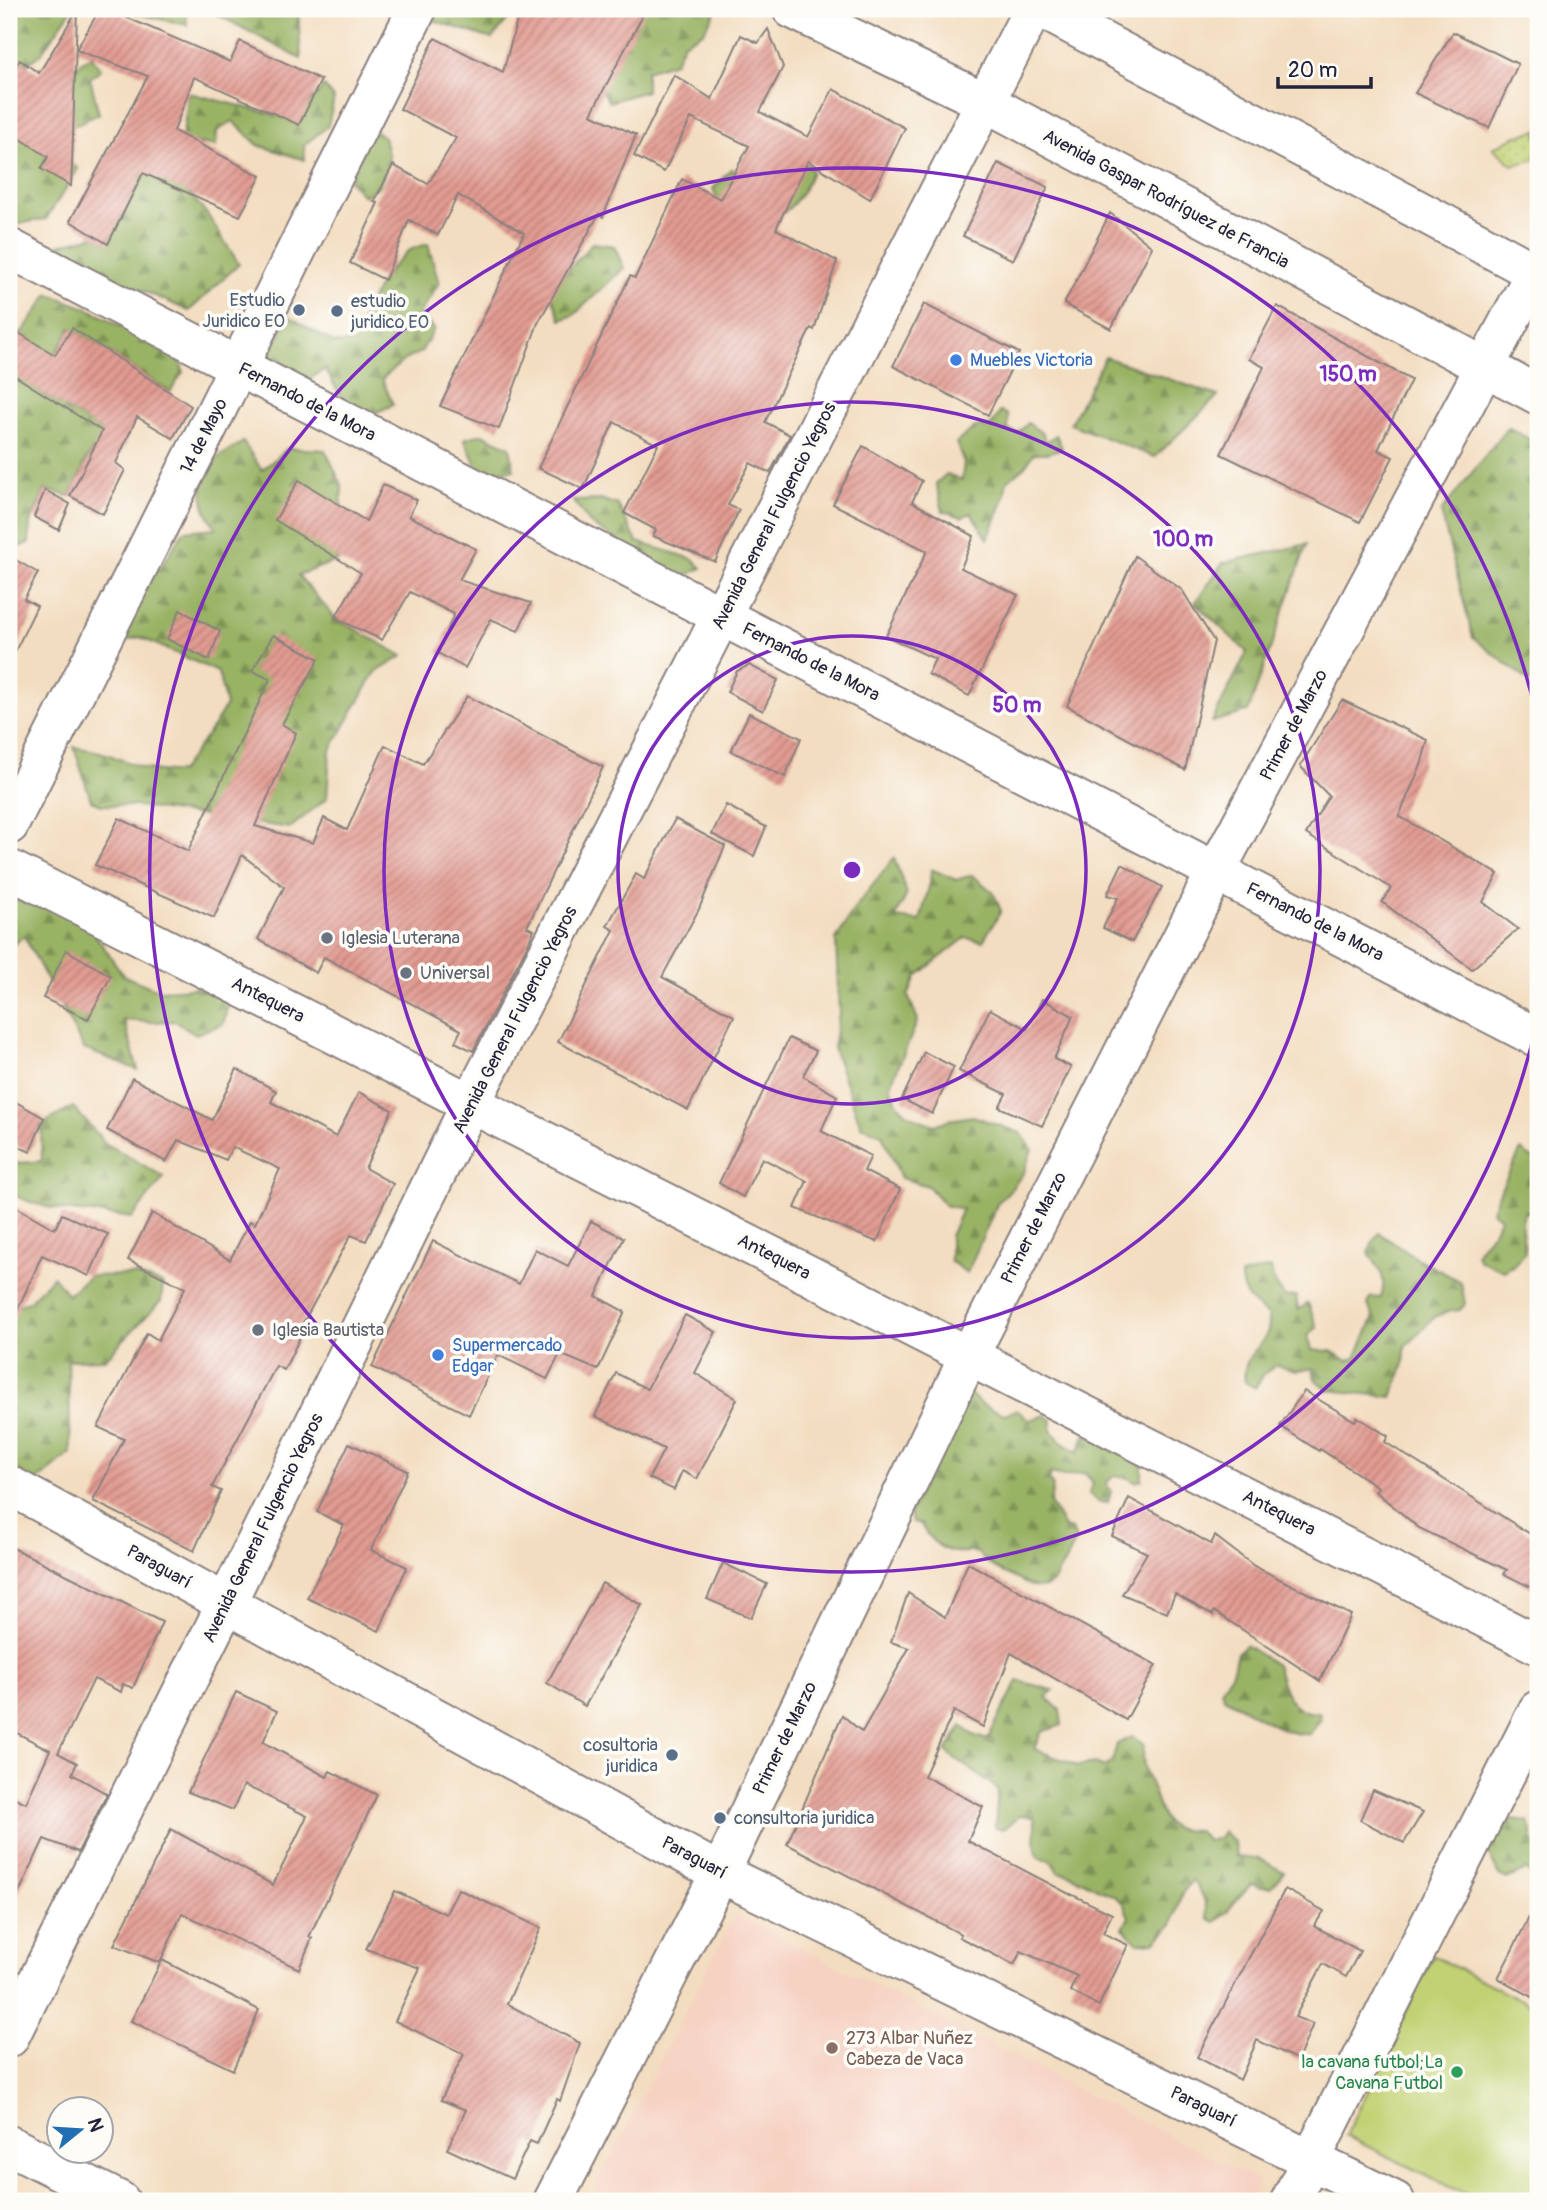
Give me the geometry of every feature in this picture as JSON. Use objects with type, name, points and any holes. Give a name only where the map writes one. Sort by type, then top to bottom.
[{"type":"street","name":"14 de Mayo","points":[[9,825],[417,9]]},
{"type":"street","name":"Avenida Gaspar Rodríguez de Francia","points":[[792,9],[985,102],[1538,395]]},
{"type":"street","name":"Avenida General Fulgencio Yegros","points":[[9,2038],[226,1604],[471,1103],[1033,9]]},
{"type":"street","points":[[1041,9],[1537,271]]},
{"type":"street","name":"Fernando de la Mora","points":[[9,248],[1538,1038]]},
{"type":"street","name":"Primer de Marzo","points":[[553,2201],[720,1873],[969,1356],[1216,871],[1537,271]]},
{"type":"street","name":"Antequera","points":[[9,869],[1538,1645]]},
{"type":"street","name":"Paraguarí","points":[[9,1485],[720,1873],[1395,2201]]},
{"type":"street","points":[[1290,2201],[1538,1710]]},
{"type":"street","points":[[9,2145],[120,2201]]},
{"type":"shaded area","name":"273 Albar Nuñez Cabeza de Vaca","points":[[735,1914],[1260,2182],[1250,2201],[588,2201]]},
{"type":"green space","points":[[9,9],[72,9],[40,55],[9,77]]},
{"type":"green space","points":[[132,9],[186,9],[187,25],[130,12]]},
{"type":"green space","points":[[207,9],[298,9],[301,59]]},
{"type":"green space","points":[[427,9],[486,9],[508,19],[492,39],[432,20]]},
{"type":"green space","points":[[641,9],[717,9],[703,32],[683,43],[675,62],[646,71],[646,91],[609,102],[597,83],[634,31]]},
{"type":"green space","points":[[91,56],[101,69],[90,78],[99,114],[50,136],[53,82]]},
{"type":"green space","points":[[324,86],[334,98],[328,126],[304,145],[305,160],[258,145],[233,121],[217,131],[216,146],[182,140],[189,93],[296,120]]},
{"type":"green space","points":[[9,116],[78,169],[46,219],[17,224],[9,219]]},
{"type":"green space","points":[[371,127],[384,137],[389,158],[380,185],[364,196],[349,181]]},
{"type":"green space","points":[[1538,130],[1538,147],[1534,160],[1513,165],[1493,148],[1516,136]]},
{"type":"green space","points":[[150,147],[207,214],[239,264],[189,311],[46,248],[107,233],[140,183]]},
{"type":"green space","points":[[803,159],[812,171],[809,179],[792,205],[774,220],[719,201],[713,189],[731,169],[744,176]]},
{"type":"green space","points":[[592,243],[614,246],[624,268],[574,315],[561,320],[550,291]]},
{"type":"green space","points":[[428,244],[439,283],[419,314],[434,329],[421,352],[404,360],[382,379],[393,405],[368,416],[342,398],[325,369],[300,386],[279,380],[268,358],[288,316],[334,343],[355,343],[368,306],[388,272],[407,252]]},
{"type":"green space","points":[[49,294],[89,309],[180,358],[183,372],[170,392],[71,328],[35,388],[124,445],[93,448],[70,496],[45,490],[30,523],[29,543],[9,551],[9,351]]},
{"type":"green space","points":[[1105,357],[1218,396],[1155,457],[1070,424]]},
{"type":"green space","points":[[1001,411],[1008,415],[1008,430],[1018,433],[1028,423],[1043,434],[1046,442],[1056,435],[1062,448],[1048,453],[1034,453],[1025,466],[1007,481],[1003,501],[988,539],[971,513],[962,517],[943,511],[936,483],[947,474],[962,480],[964,462],[956,443],[975,427],[991,426]]},
{"type":"green space","points":[[1508,427],[1538,444],[1538,688],[1473,638],[1441,512]]},
{"type":"green space","points":[[482,434],[510,447],[514,470],[480,473],[464,439]]},
{"type":"green space","points":[[243,442],[262,470],[288,448],[325,450],[342,485],[339,560],[298,575],[335,618],[403,656],[375,673],[330,751],[327,798],[290,828],[135,806],[101,805],[91,800],[74,747],[100,752],[140,767],[180,772],[226,705],[218,672],[140,637],[114,643],[134,548],[159,570],[184,531],[216,528],[204,505],[206,465]]},
{"type":"green space","points":[[603,500],[618,505],[637,542],[693,559],[702,568],[679,579],[591,524],[573,501]]},
{"type":"green space","points":[[1307,544],[1248,712],[1212,722],[1247,652],[1195,603],[1223,563]]},
{"type":"green space","points":[[894,858],[907,894],[895,918],[920,921],[931,869],[956,880],[972,875],[993,892],[1001,911],[983,941],[965,938],[917,976],[908,996],[918,1020],[890,1086],[901,1108],[918,1119],[935,1125],[973,1116],[1021,1133],[1032,1149],[1024,1172],[998,1202],[967,1273],[950,1261],[950,1236],[962,1209],[945,1205],[928,1186],[901,1178],[882,1134],[861,1126],[833,1048],[839,1013],[836,940],[854,909]]},
{"type":"green space","points":[[9,898],[31,904],[78,910],[124,976],[158,990],[197,988],[229,1001],[223,1024],[196,1034],[175,1021],[124,1020],[138,1070],[84,1049],[24,936],[9,948]]},
{"type":"green space","points":[[73,1107],[105,1143],[164,1177],[132,1218],[38,1205],[9,1192],[9,1164],[42,1161],[41,1125]]},
{"type":"green space","points":[[1521,1150],[1538,1162],[1538,1218],[1525,1211],[1522,1227],[1525,1252],[1513,1266],[1504,1271],[1479,1260],[1476,1254],[1498,1223],[1500,1218],[1492,1211]]},
{"type":"green space","points":[[1379,1233],[1416,1258],[1461,1282],[1465,1304],[1460,1310],[1433,1318],[1405,1346],[1405,1361],[1392,1397],[1328,1390],[1315,1379],[1313,1368],[1296,1371],[1276,1365],[1264,1374],[1255,1388],[1245,1382],[1247,1362],[1266,1336],[1269,1316],[1253,1304],[1246,1294],[1241,1275],[1271,1268],[1274,1282],[1285,1297],[1296,1296],[1298,1310],[1308,1303],[1317,1327],[1308,1336],[1312,1350],[1331,1351],[1348,1361],[1356,1358],[1374,1317],[1368,1305],[1371,1297],[1381,1298],[1383,1291],[1382,1275],[1369,1254]]},
{"type":"green space","points":[[134,1275],[163,1284],[161,1301],[105,1359],[68,1360],[71,1453],[23,1493],[9,1479],[9,1309],[29,1302],[53,1276],[68,1295],[89,1276]]},
{"type":"green space","points":[[965,1390],[981,1404],[1004,1414],[1017,1410],[1029,1420],[1045,1415],[1052,1420],[1051,1431],[1065,1445],[1078,1452],[1085,1435],[1147,1457],[1142,1466],[1142,1480],[1135,1482],[1115,1475],[1106,1483],[1111,1492],[1108,1503],[1099,1502],[1089,1494],[1092,1483],[1085,1473],[1064,1476],[1051,1473],[1049,1480],[1053,1486],[1050,1503],[1064,1528],[1072,1530],[1076,1539],[1056,1579],[1048,1586],[1038,1588],[1028,1585],[994,1567],[978,1553],[944,1549],[930,1538],[921,1524],[912,1522],[910,1513]]},
{"type":"green space","points":[[1245,1645],[1276,1665],[1285,1691],[1294,1704],[1300,1709],[1319,1713],[1321,1719],[1310,1734],[1277,1727],[1224,1698],[1221,1690],[1232,1672],[1237,1653]]},
{"type":"green space","points":[[1018,1681],[1054,1690],[1046,1697],[1060,1710],[1062,1725],[1041,1732],[1034,1749],[1078,1766],[1095,1763],[1105,1767],[1112,1762],[1117,1744],[1133,1737],[1144,1745],[1145,1770],[1167,1823],[1178,1829],[1198,1831],[1207,1841],[1220,1837],[1223,1831],[1234,1842],[1236,1857],[1258,1858],[1284,1872],[1271,1887],[1252,1884],[1215,1922],[1207,1918],[1204,1898],[1192,1881],[1182,1893],[1172,1925],[1155,1942],[1138,1943],[1123,1928],[1129,1917],[1123,1903],[1071,1875],[1058,1872],[1051,1860],[1038,1857],[1034,1817],[1020,1815],[1004,1829],[995,1828],[998,1790],[946,1751],[962,1726],[973,1735],[987,1740]]},
{"type":"green space","points":[[1512,1820],[1528,1822],[1532,1830],[1532,1842],[1538,1842],[1538,1882],[1526,1870],[1507,1879],[1499,1875],[1486,1849],[1494,1843],[1491,1832]]},
{"type":"green space","name":"la cavana futbol;La Cavana Futbol","points":[[1433,1956],[1538,2008],[1538,2201],[1479,2201],[1346,2136]]},
{"type":"building","points":[[100,9],[127,9],[123,16],[230,62],[240,41],[321,80],[299,125],[194,77],[174,131],[261,176],[240,216],[143,173],[108,244],[70,221],[148,76],[76,50]]},
{"type":"building","points":[[520,9],[646,9],[591,114],[636,135],[603,217],[599,214],[538,323],[499,429],[440,406],[524,233],[458,195],[438,235],[409,220],[385,280],[350,263],[378,203],[374,202],[393,165],[428,184],[456,138],[400,109],[435,38],[503,72]]},
{"type":"building","points":[[77,10],[71,186],[41,169],[48,157],[9,131],[9,73],[20,60],[39,73]]},
{"type":"building","points":[[768,29],[783,67],[760,112],[808,137],[833,89],[905,128],[870,199],[808,161],[776,229],[837,261],[814,330],[811,328],[765,422],[790,435],[770,473],[750,463],[728,505],[739,510],[715,562],[653,536],[656,530],[624,513],[658,445],[614,422],[583,489],[538,468],[630,276],[635,278],[682,179],[720,199],[749,146],[691,118],[664,172],[634,156],[674,75],[712,99],[741,35],[758,43]]},
{"type":"building","points":[[1453,32],[1518,64],[1489,128],[1415,93]]},
{"type":"building","points":[[998,163],[1048,187],[1013,260],[963,236]]},
{"type":"building","points":[[1110,213],[1152,247],[1111,329],[1064,304]]},
{"type":"building","name":"Muebles Victoria","points":[[924,304],[1019,353],[988,415],[893,366]]},
{"type":"building","points":[[1277,306],[1411,380],[1378,450],[1393,457],[1360,522],[1221,454],[1264,367],[1249,359]]},
{"type":"building","points":[[9,327],[55,355],[72,328],[191,406],[173,438],[137,417],[116,463],[125,470],[103,514],[70,496],[102,431],[9,372]]},
{"type":"building","points":[[863,446],[922,481],[912,502],[974,536],[961,568],[1018,595],[969,696],[928,674],[935,659],[886,636],[927,551],[833,504]]},
{"type":"building","points":[[299,480],[366,521],[383,485],[417,500],[409,516],[476,549],[459,580],[531,603],[518,631],[491,619],[465,668],[438,653],[454,614],[410,592],[382,640],[335,618],[361,573],[275,520]]},
{"type":"building","points":[[45,490],[70,504],[59,530],[34,517]]},
{"type":"building","points":[[9,556],[38,573],[24,599],[37,606],[9,664]]},
{"type":"building","points":[[1135,556],[1182,590],[1214,641],[1185,770],[1067,706]]},
{"type":"building","points":[[180,610],[220,631],[209,660],[167,639]]},
{"type":"building","points":[[273,635],[319,659],[282,724],[296,733],[255,826],[313,843],[324,818],[347,830],[385,745],[423,764],[467,696],[603,767],[527,927],[534,930],[528,944],[473,1051],[455,1042],[461,1030],[324,957],[316,973],[258,939],[284,887],[242,855],[214,918],[95,865],[119,818],[188,851],[270,679],[252,671]]},
{"type":"building","points":[[749,665],[778,680],[763,711],[727,692],[737,671]]},
{"type":"building","points":[[1342,700],[1428,740],[1421,765],[1399,816],[1498,874],[1483,902],[1518,929],[1472,969],[1382,902],[1391,888],[1306,834],[1329,796],[1300,766]]},
{"type":"building","points":[[749,713],[801,738],[785,777],[731,751]]},
{"type":"building","points":[[726,805],[766,827],[754,856],[712,834]]},
{"type":"building","points":[[675,819],[725,846],[699,909],[662,977],[734,1016],[688,1110],[558,1042],[614,930],[607,926],[636,874],[644,879]]},
{"type":"building","points":[[1122,864],[1162,887],[1132,942],[1103,928],[1118,898],[1107,895]]},
{"type":"building","points":[[66,950],[111,976],[88,1019],[43,998]]},
{"type":"building","points":[[1042,999],[1073,1016],[1054,1059],[1071,1067],[1042,1126],[999,1107],[1006,1094],[959,1071],[990,1009],[1027,1029]]},
{"type":"building","points":[[789,1038],[816,1051],[803,1076],[837,1096],[821,1131],[871,1156],[864,1171],[900,1189],[877,1242],[795,1208],[807,1181],[762,1158],[743,1197],[719,1183]]},
{"type":"building","points":[[924,1052],[954,1067],[932,1114],[902,1099]]},
{"type":"building","points":[[237,1069],[276,1091],[271,1102],[336,1137],[359,1092],[392,1110],[365,1168],[393,1184],[366,1241],[351,1235],[302,1325],[305,1327],[284,1370],[276,1366],[212,1487],[221,1491],[194,1551],[93,1501],[124,1439],[98,1427],[147,1333],[158,1340],[185,1288],[128,1260],[152,1213],[230,1260],[250,1221],[255,1224],[280,1169],[232,1147],[226,1160],[178,1140],[166,1162],[107,1130],[132,1078],[212,1120]]},
{"type":"building","points":[[9,1098],[44,1118],[30,1152],[9,1142]]},
{"type":"building","points":[[9,1203],[55,1229],[62,1214],[108,1234],[89,1276],[42,1255],[9,1329]]},
{"type":"building","points":[[591,1221],[624,1238],[596,1296],[625,1312],[598,1370],[560,1354],[547,1379],[498,1355],[469,1415],[372,1367],[433,1241],[519,1284],[535,1249],[568,1266]]},
{"type":"building","points":[[685,1315],[716,1332],[695,1373],[737,1399],[697,1479],[682,1471],[674,1490],[649,1478],[664,1449],[595,1416],[616,1373],[647,1389]]},
{"type":"building","points":[[1304,1391],[1355,1421],[1357,1417],[1388,1436],[1385,1442],[1538,1539],[1538,1591],[1504,1574],[1507,1570],[1419,1528],[1375,1491],[1378,1487],[1280,1426]]},
{"type":"building","points":[[349,1443],[408,1471],[371,1550],[407,1567],[379,1631],[307,1598],[344,1525],[317,1512]]},
{"type":"building","points":[[1129,1498],[1211,1544],[1215,1536],[1254,1566],[1351,1615],[1320,1681],[1214,1611],[1213,1615],[1175,1594],[1167,1613],[1122,1594],[1147,1553],[1112,1536]]},
{"type":"building","points":[[9,1546],[162,1622],[133,1688],[123,1684],[121,1692],[94,1679],[58,1753],[77,1763],[72,1774],[107,1794],[78,1852],[44,1839],[9,1914],[9,1795],[26,1803],[50,1750],[9,1729]]},
{"type":"building","points":[[723,1563],[767,1584],[751,1618],[707,1599]]},
{"type":"building","points":[[968,1563],[1156,1665],[1126,1720],[1011,1653],[983,1727],[954,1711],[924,1776],[983,1807],[968,1841],[1112,1914],[1103,1933],[1128,1945],[1099,2006],[1070,1991],[1077,1976],[1021,1951],[1014,1965],[959,1937],[961,1934],[787,1844],[842,1715],[862,1732],[909,1648],[891,1642],[908,1593],[945,1617]]},
{"type":"building","points":[[602,1583],[642,1605],[585,1706],[547,1683]]},
{"type":"building","points":[[236,1692],[277,1711],[263,1742],[327,1777],[330,1771],[377,1795],[309,1937],[312,1938],[299,1969],[182,1913],[160,1963],[114,1945],[171,1829],[273,1885],[307,1816],[244,1785],[233,1810],[188,1792]]},
{"type":"building","points":[[1373,1790],[1423,1812],[1404,1843],[1360,1820]]},
{"type":"building","points":[[458,1889],[541,1928],[507,2004],[580,2043],[560,2101],[557,2099],[537,2144],[530,2141],[512,2179],[447,2149],[466,2110],[441,2100],[464,2054],[395,2021],[420,1968],[366,1949],[395,1891],[446,1914]]},
{"type":"building","points":[[1285,1889],[1324,1911],[1314,1926],[1360,1951],[1346,1977],[1323,1964],[1295,2017],[1313,2024],[1298,2060],[1257,2040],[1240,2080],[1197,2057]]},
{"type":"building","points":[[1538,1900],[1538,2000],[1498,1978]]},
{"type":"building","points":[[162,1960],[259,2010],[233,2070],[131,2021]]},
{"type":"place","name":"Estudio Juridico EO","points":[[299,310]]},
{"type":"place","name":"estudio juridico EO","points":[[337,311]]},
{"type":"place","name":"Muebles Victoria","points":[[956,360]]},
{"type":"place","name":"Iglesia Luterana","points":[[327,938]]},
{"type":"place","name":"Universal","points":[[406,973]]},
{"type":"place","name":"Iglesia Bautista","points":[[258,1330]]},
{"type":"place","name":"Supermercado Edgar","points":[[438,1355]]},
{"type":"place","name":"cosultoria juridica","points":[[672,1755]]},
{"type":"place","name":"consultoria juridica","points":[[720,1818]]},
{"type":"place","name":"273 Albar Nuñez Cabeza de Vaca","points":[[832,2048]]},
{"type":"place","name":"la cavana futbol;La Cavana Futbol","points":[[1457,2072]]}]
